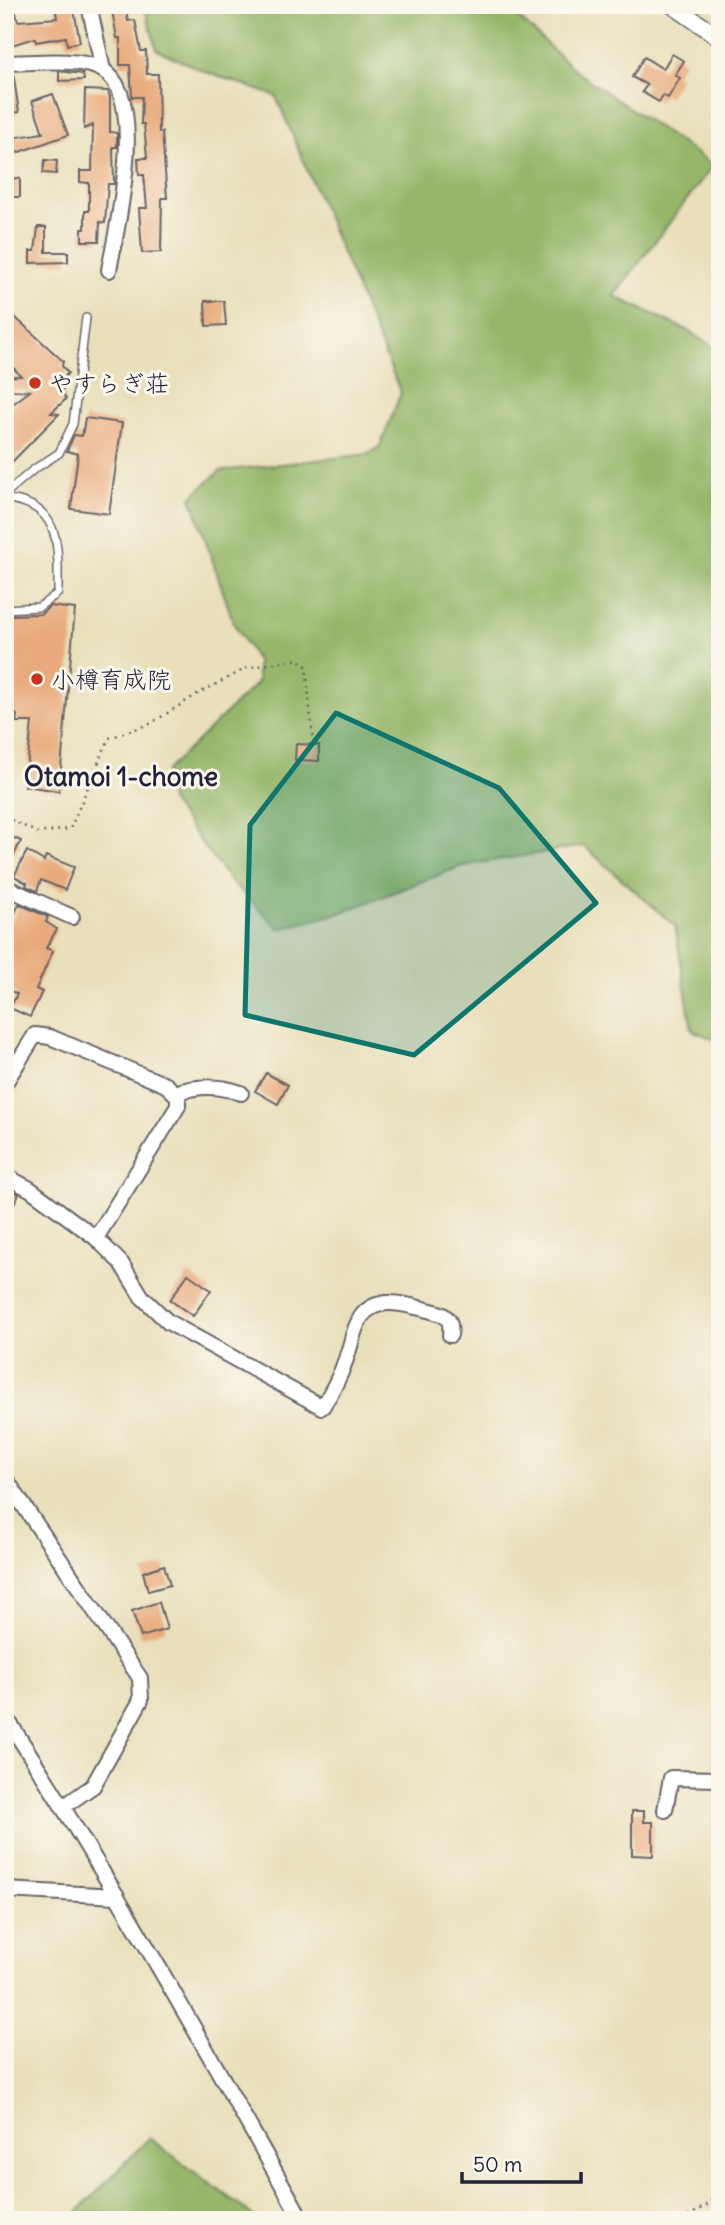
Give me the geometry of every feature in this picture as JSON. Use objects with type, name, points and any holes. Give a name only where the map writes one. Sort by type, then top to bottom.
[{"type":"street","points":[[89,5],[103,70]]},
{"type":"street","points":[[672,5],[720,37]]},
{"type":"street","points":[[5,63],[83,63],[103,70],[115,81],[124,104],[127,131],[125,174],[109,270]]},
{"type":"street","points":[[5,887],[72,917]]},
{"type":"street","points":[[5,1083],[35,1035],[50,1037],[166,1085],[178,1096],[178,1106],[96,1238]]},
{"type":"street","points":[[175,1093],[193,1086],[228,1088],[241,1093]]},
{"type":"street","points":[[5,1176],[30,1189],[96,1238],[121,1263],[142,1297],[168,1322],[321,1407],[332,1392],[359,1316],[375,1305],[389,1303],[438,1312],[448,1318],[452,1326],[450,1335]]},
{"type":"street","points":[[5,1478],[140,1678],[141,1700],[93,1786],[64,1807]]},
{"type":"street","points":[[5,1716],[117,1896],[302,2220]]},
{"type":"street","points":[[665,1810],[671,1778],[720,1779]]},
{"type":"street","points":[[5,1890],[117,1896]]},
{"type":"lane","points":[[5,497],[33,470],[59,453],[73,424],[86,318]]},
{"type":"lane","points":[[5,497],[24,500],[46,516],[58,539],[58,593],[39,607],[5,610]]},
{"type":"lane","points":[[5,744],[11,717]]},
{"type":"path","points":[[5,817],[38,833],[70,829],[109,738],[149,724],[199,693],[247,668],[298,659],[306,664],[313,740]]},
{"type":"path","points":[[682,2220],[707,2205],[720,2193]]},
{"type":"highlighted area","points":[[336,713],[499,788],[596,903],[414,1055],[245,1015],[250,825]]},
{"type":"green space","points":[[144,5],[505,5],[577,72],[713,165],[614,296],[686,330],[720,351],[720,648],[710,669],[720,675],[720,1042],[692,1030],[675,926],[584,846],[462,866],[340,913],[280,929],[231,882],[170,801],[166,771],[257,683],[257,661],[234,624],[191,497],[220,471],[369,454],[380,446],[401,393],[276,96],[206,72],[157,50]]},
{"type":"green space","points":[[149,2138],[251,2214],[254,2220],[70,2220]]},
{"type":"building","points":[[5,5],[14,5],[18,21],[57,18],[55,5],[73,5],[80,42],[67,45],[66,37],[36,42],[35,38],[5,47]]},
{"type":"building","points":[[111,5],[125,5],[128,21],[135,20],[141,51],[146,51],[147,74],[158,74],[159,132],[162,132],[167,198],[162,198],[161,252],[142,253],[139,208],[147,208],[144,175],[139,175],[138,158],[147,158],[144,124],[141,124],[142,97],[132,97],[130,65],[120,65],[120,38],[117,38]]},
{"type":"building","points":[[672,54],[684,61],[675,75],[680,78],[668,98],[663,95],[659,102],[642,92],[647,85],[632,77],[644,57],[663,69]]},
{"type":"building","points":[[59,71],[83,74],[84,80],[59,81]]},
{"type":"building","points":[[13,72],[19,112],[5,113],[5,73]]},
{"type":"building","points":[[85,90],[108,91],[110,132],[117,133],[117,147],[113,147],[114,184],[108,184],[105,223],[100,222],[99,241],[82,241],[85,211],[89,211],[89,183],[80,182],[80,171],[92,171],[93,125],[84,129]]},
{"type":"building","points":[[53,94],[68,135],[5,157],[5,139],[43,133],[32,101]]},
{"type":"building","points":[[45,160],[57,161],[56,174],[43,173]]},
{"type":"building","points":[[20,178],[20,197],[5,197],[5,179]]},
{"type":"building","points":[[38,227],[46,227],[46,252],[68,252],[68,262],[30,263],[30,251],[35,251]]},
{"type":"building","points":[[205,301],[224,301],[226,325],[206,326]]},
{"type":"building","name":"やすらぎ荘","points":[[5,308],[63,361],[62,366],[68,373],[62,380],[66,386],[61,391],[66,399],[51,413],[59,414],[11,463],[5,457],[5,410],[30,391],[5,390],[5,377],[21,376],[5,359]]},
{"type":"building","points":[[85,418],[122,423],[109,514],[71,509],[78,454],[67,451],[74,435],[82,436]]},
{"type":"building","name":"小樽育成院","points":[[50,606],[75,609],[59,791],[25,786],[32,722],[16,722],[17,715],[13,711],[5,715],[5,633],[10,615],[41,614]]},
{"type":"building","points":[[296,744],[319,745],[319,761],[295,760]]},
{"type":"building","points":[[5,834],[21,841],[14,855],[5,851]]},
{"type":"building","points":[[27,851],[44,861],[46,856],[74,867],[65,890],[41,880],[37,891],[14,876]]},
{"type":"building","points":[[19,904],[48,917],[46,922],[57,929],[46,948],[53,951],[36,989],[42,992],[30,1017],[10,1008],[17,994],[5,988],[5,935]]},
{"type":"building","points":[[266,1073],[288,1085],[278,1104],[255,1091]]},
{"type":"building","points":[[5,1187],[19,1194],[5,1220]]},
{"type":"building","points":[[188,1274],[211,1290],[193,1316],[170,1300]]},
{"type":"building","points":[[164,1565],[170,1585],[148,1591],[143,1572]]},
{"type":"building","points":[[159,1602],[167,1629],[141,1637],[132,1611]]},
{"type":"building","points":[[632,1811],[644,1811],[644,1822],[653,1822],[653,1856],[632,1855]]},
{"type":"place","name":"やすらぎ荘","points":[[35,383]]},
{"type":"place","name":"小樽育成院","points":[[37,679]]},
{"type":"district","name":"Otamoi 1-chome","points":[[121,776]]}]
